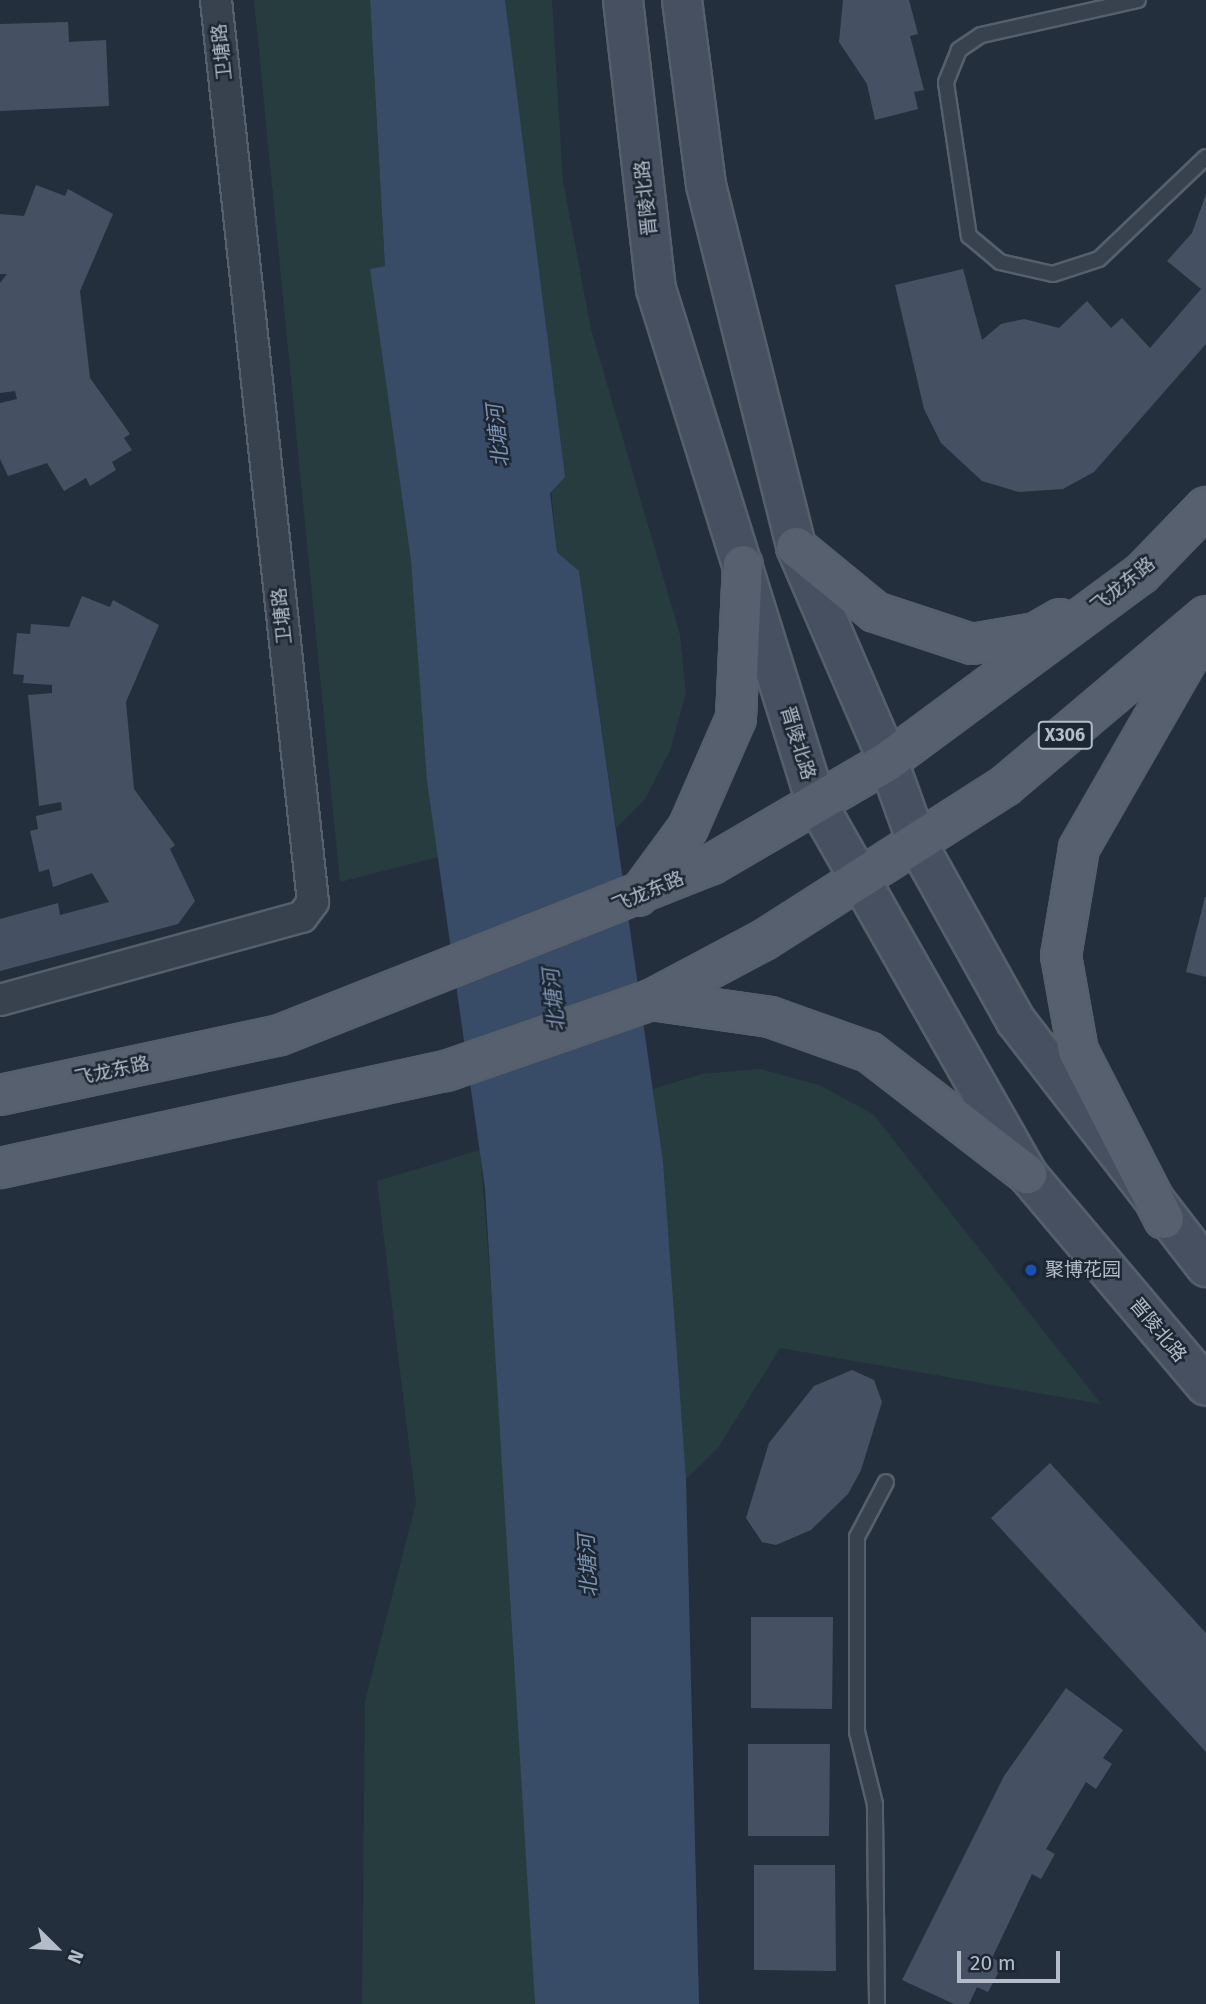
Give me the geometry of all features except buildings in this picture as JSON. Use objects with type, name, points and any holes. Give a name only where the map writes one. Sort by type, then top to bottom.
[{"type":"main road","name":"晋陵北路","points":[[624,0],[656,289],[816,802],[856,883],[1027,1174],[1206,1386]]},
{"type":"main road","points":[[682,0],[706,185],[796,547],[888,761],[918,845],[1016,1021],[1164,1219],[1206,1267]]},
{"type":"main road","name":"飞龙东路","points":[[0,1095],[280,1035],[636,899],[712,864],[888,761],[1141,574],[1206,508]]},
{"type":"main road","points":[[796,547],[875,612],[972,644],[1036,633],[1141,574]]},
{"type":"main road","points":[[636,899],[688,828],[736,718],[743,565]]},
{"type":"main road","name":"X306","points":[[918,845],[1005,786],[1206,616]]},
{"type":"main road","points":[[1164,1219],[1078,1051],[1061,956],[1079,848],[1206,627]]},
{"type":"main road","points":[[0,1168],[446,1071],[651,1000],[918,845]]},
{"type":"main road","points":[[651,1000],[770,1017],[869,1052],[1027,1174]]},
{"type":"street","name":"卫塘路","points":[[0,1000],[302,917],[313,902],[216,0]]},
{"type":"lane","points":[[1139,0],[981,35],[959,50],[946,83],[969,236],[1000,262],[1053,274],[1087,263],[1206,157]]},
{"type":"lane","points":[[877,2004],[875,1804],[857,1732],[857,1537],[886,1482]]},
{"type":"green space","points":[[254,0],[370,0],[385,266],[370,269],[411,561],[438,857],[340,882]]},
{"type":"green space","points":[[505,0],[552,0],[563,181],[591,329],[680,635],[686,693],[670,751],[645,799],[616,828],[579,571],[557,552]]},
{"type":"green space","points":[[760,1069],[819,1085],[873,1114],[1101,1404],[780,1348],[718,1448],[686,1479],[653,1089],[702,1074]]},
{"type":"green space","points":[[480,1150],[509,1515],[535,2004],[362,2004],[365,1701],[416,1503],[377,1181]]},
{"type":"water","name":"北塘河","points":[[370,0],[505,0],[565,477],[550,493],[557,552],[579,571],[663,1162],[686,1479],[699,2004],[535,2004],[485,1188],[427,781],[411,561],[370,269],[385,266]]},
{"type":"place","name":"聚博花园","points":[[1031,1270]]}]
